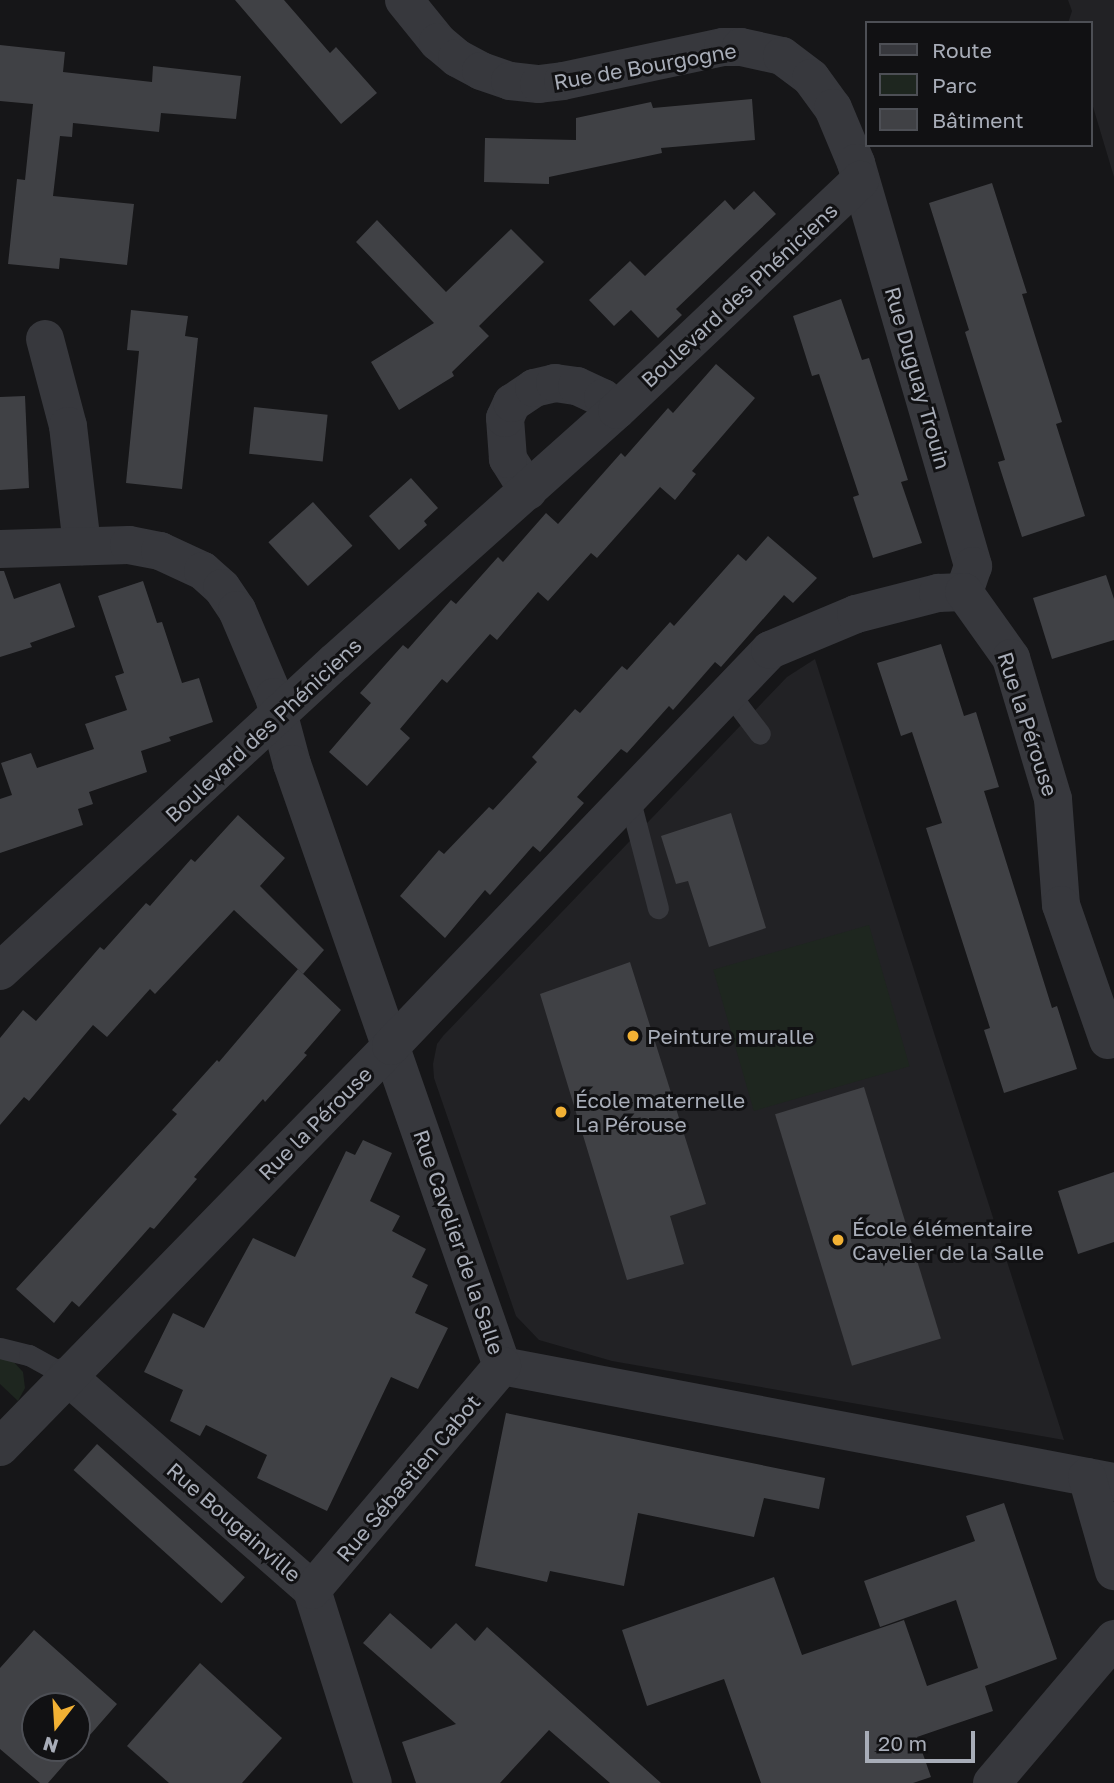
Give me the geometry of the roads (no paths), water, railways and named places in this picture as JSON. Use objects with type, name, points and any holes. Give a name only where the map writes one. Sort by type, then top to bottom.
[{"type":"street","name":"Rue de Bourgogne","points":[[404,0],[438,41],[457,58],[481,71],[510,80],[539,84],[563,81],[723,47],[774,54],[798,66],[823,92],[858,172]]},
{"type":"street","name":"Boulevard des Phéniciens","points":[[0,971],[274,702],[528,491],[617,410],[858,172]]},
{"type":"street","name":"Rue Duguay Trouin","points":[[858,172],[973,566],[964,592]]},
{"type":"street","points":[[45,339],[68,426],[82,546]]},
{"type":"street","points":[[528,491],[508,459],[505,418],[512,403],[534,388],[555,383],[578,386],[603,398],[617,410]]},
{"type":"street","name":"Rue Cavelier de la Salle","points":[[0,550],[129,545],[160,551],[203,571],[222,588],[237,610],[274,702],[502,1366],[1100,1479]]},
{"type":"street","name":"Rue la Pérouse","points":[[0,1447],[391,1046],[770,650],[856,614],[939,593],[964,592],[1011,658],[1054,799],[1061,905],[1108,1040]]},
{"type":"street","name":"Rue Sébastien Cabot","points":[[312,1590],[502,1366]]},
{"type":"street","name":"Rue Bougainville","points":[[67,1376],[312,1590],[373,1783]]},
{"type":"street","points":[[1100,1479],[1114,1571]]},
{"type":"street","points":[[992,1783],[1114,1639]]},
{"type":"lane","points":[[729,693],[760,734]]},
{"type":"lane","points":[[629,797],[658,908]]},
{"type":"lane","points":[[0,1348],[29,1355],[67,1376]]},
{"type":"place","name":"Peinture muralle","points":[[633,1036]]},
{"type":"place","name":"École maternelle La Pérouse","points":[[561,1112]]},
{"type":"place","name":"École élémentaire Cavelier de la Salle","points":[[838,1240]]}]
